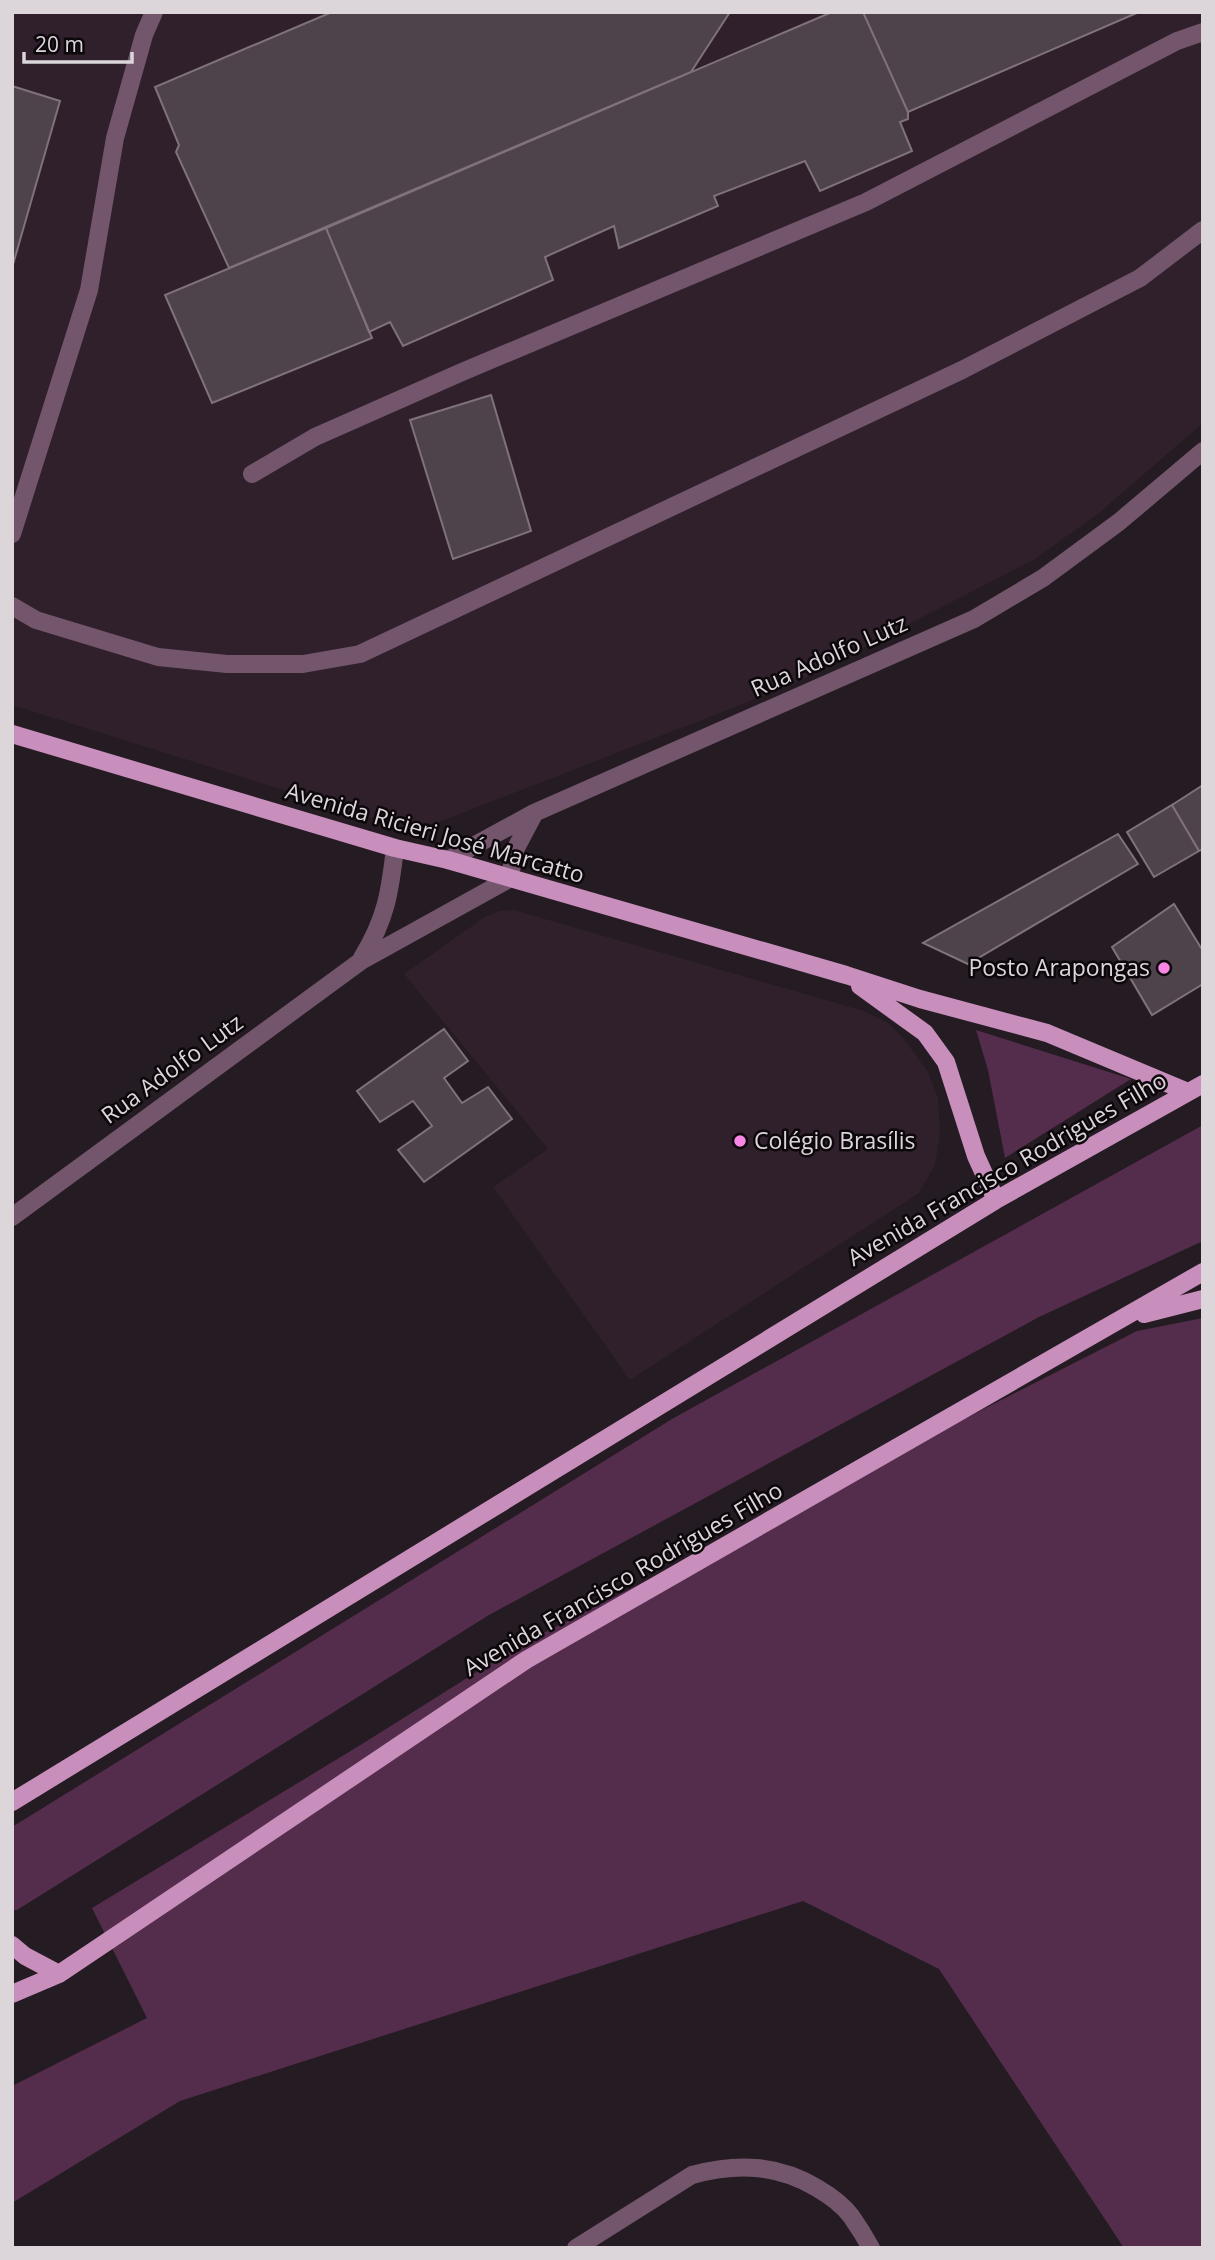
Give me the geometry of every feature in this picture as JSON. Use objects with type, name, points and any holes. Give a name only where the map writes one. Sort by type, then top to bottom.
[{"type":"main road","name":"Avenida Ricieri José Marcatto","points":[[12,734],[395,848],[448,860],[846,975],[920,999],[1047,1033],[1196,1088]]},
{"type":"main road","name":"Avenida Ricieri José Marcatto","points":[[846,975],[925,1033],[946,1062],[976,1156],[996,1200]]},
{"type":"main road","name":"Avenida Francisco Rodrigues Filho","points":[[13,1803],[996,1200],[1196,1088]]},
{"type":"main road","name":"Avenida Francisco Rodrigues Filho","points":[[12,1994],[59,1974],[526,1660],[1203,1272]]},
{"type":"main road","points":[[1123,1319],[1203,1299]]},
{"type":"main road","points":[[12,1945],[25,1956],[59,1974]]},
{"type":"street","points":[[12,534],[89,290],[115,138],[144,34],[154,12]]},
{"type":"street","points":[[252,474],[315,438],[413,394],[866,202],[1177,41],[1203,32]]},
{"type":"street","points":[[12,607],[36,620],[158,657],[227,664],[303,664],[360,654],[961,370],[1140,278],[1203,230]]},
{"type":"street","name":"Rua Adolfo Lutz","points":[[448,860],[534,813],[974,619],[1043,578],[1119,522],[1203,451]]},
{"type":"street","points":[[509,879],[516,848],[534,813]]},
{"type":"street","name":"Rua Adolfo Lutz","points":[[361,961],[377,934],[387,905],[395,848]]},
{"type":"street","name":"Rua Adolfo Lutz","points":[[12,1217],[361,961],[509,879]]},
{"type":"street","points":[[576,2248],[692,2175],[735,2166],[780,2171],[806,2181],[829,2195],[850,2214],[871,2248]]},
{"type":"shaded area","points":[[12,12],[1203,12],[1203,423],[1099,513],[1035,559],[789,686],[434,824],[373,818],[12,705]]},
{"type":"shaded area","name":"Colégio Brasílis","points":[[514,910],[864,1011],[888,1023],[904,1039],[928,1072],[938,1098],[940,1134],[935,1165],[919,1193],[630,1380],[493,1187],[548,1149],[404,974],[486,916]]},
{"type":"shaded area","points":[[976,1030],[1131,1079],[1005,1158],[988,1070]]},
{"type":"shaded area","points":[[1203,1125],[1203,1241],[1039,1317],[489,1615],[17,1910],[12,1910],[12,1827],[672,1419]]},
{"type":"shaded area","points":[[1203,1318],[1203,2248],[1124,2248],[939,1969],[803,1901],[180,2101],[12,2203],[12,2086],[147,2018],[92,1908],[518,1646],[1137,1331]]},
{"type":"building","points":[[332,12],[730,12],[691,72],[229,268],[176,152],[179,145],[155,87]]},
{"type":"building","points":[[832,12],[863,12],[908,112],[908,119],[900,122],[912,151],[820,191],[805,161],[714,196],[718,206],[619,248],[614,226],[545,257],[553,280],[403,346],[390,322],[369,332],[326,228]]},
{"type":"building","points":[[863,12],[1139,12],[908,112]]},
{"type":"building","points":[[12,86],[60,101],[12,268]]},
{"type":"building","points":[[326,228],[372,338],[212,403],[165,295]]},
{"type":"building","points":[[491,395],[531,531],[453,559],[410,420]]},
{"type":"building","points":[[1203,785],[1203,849],[1199,851],[1172,805]]},
{"type":"building","points":[[1172,805],[1199,851],[1154,877],[1127,832]]},
{"type":"building","points":[[1118,834],[1138,864],[968,964],[923,943]]},
{"type":"building","name":"Posto Arapongas","points":[[1174,904],[1203,951],[1203,984],[1152,1015],[1112,947]]},
{"type":"building","points":[[444,1029],[468,1061],[444,1078],[462,1103],[488,1087],[512,1119],[424,1182],[398,1150],[432,1126],[413,1101],[380,1122],[357,1091]]},
{"type":"place","name":"Posto Arapongas","points":[[1164,968]]},
{"type":"place","name":"Colégio Brasílis","points":[[740,1141]]}]
